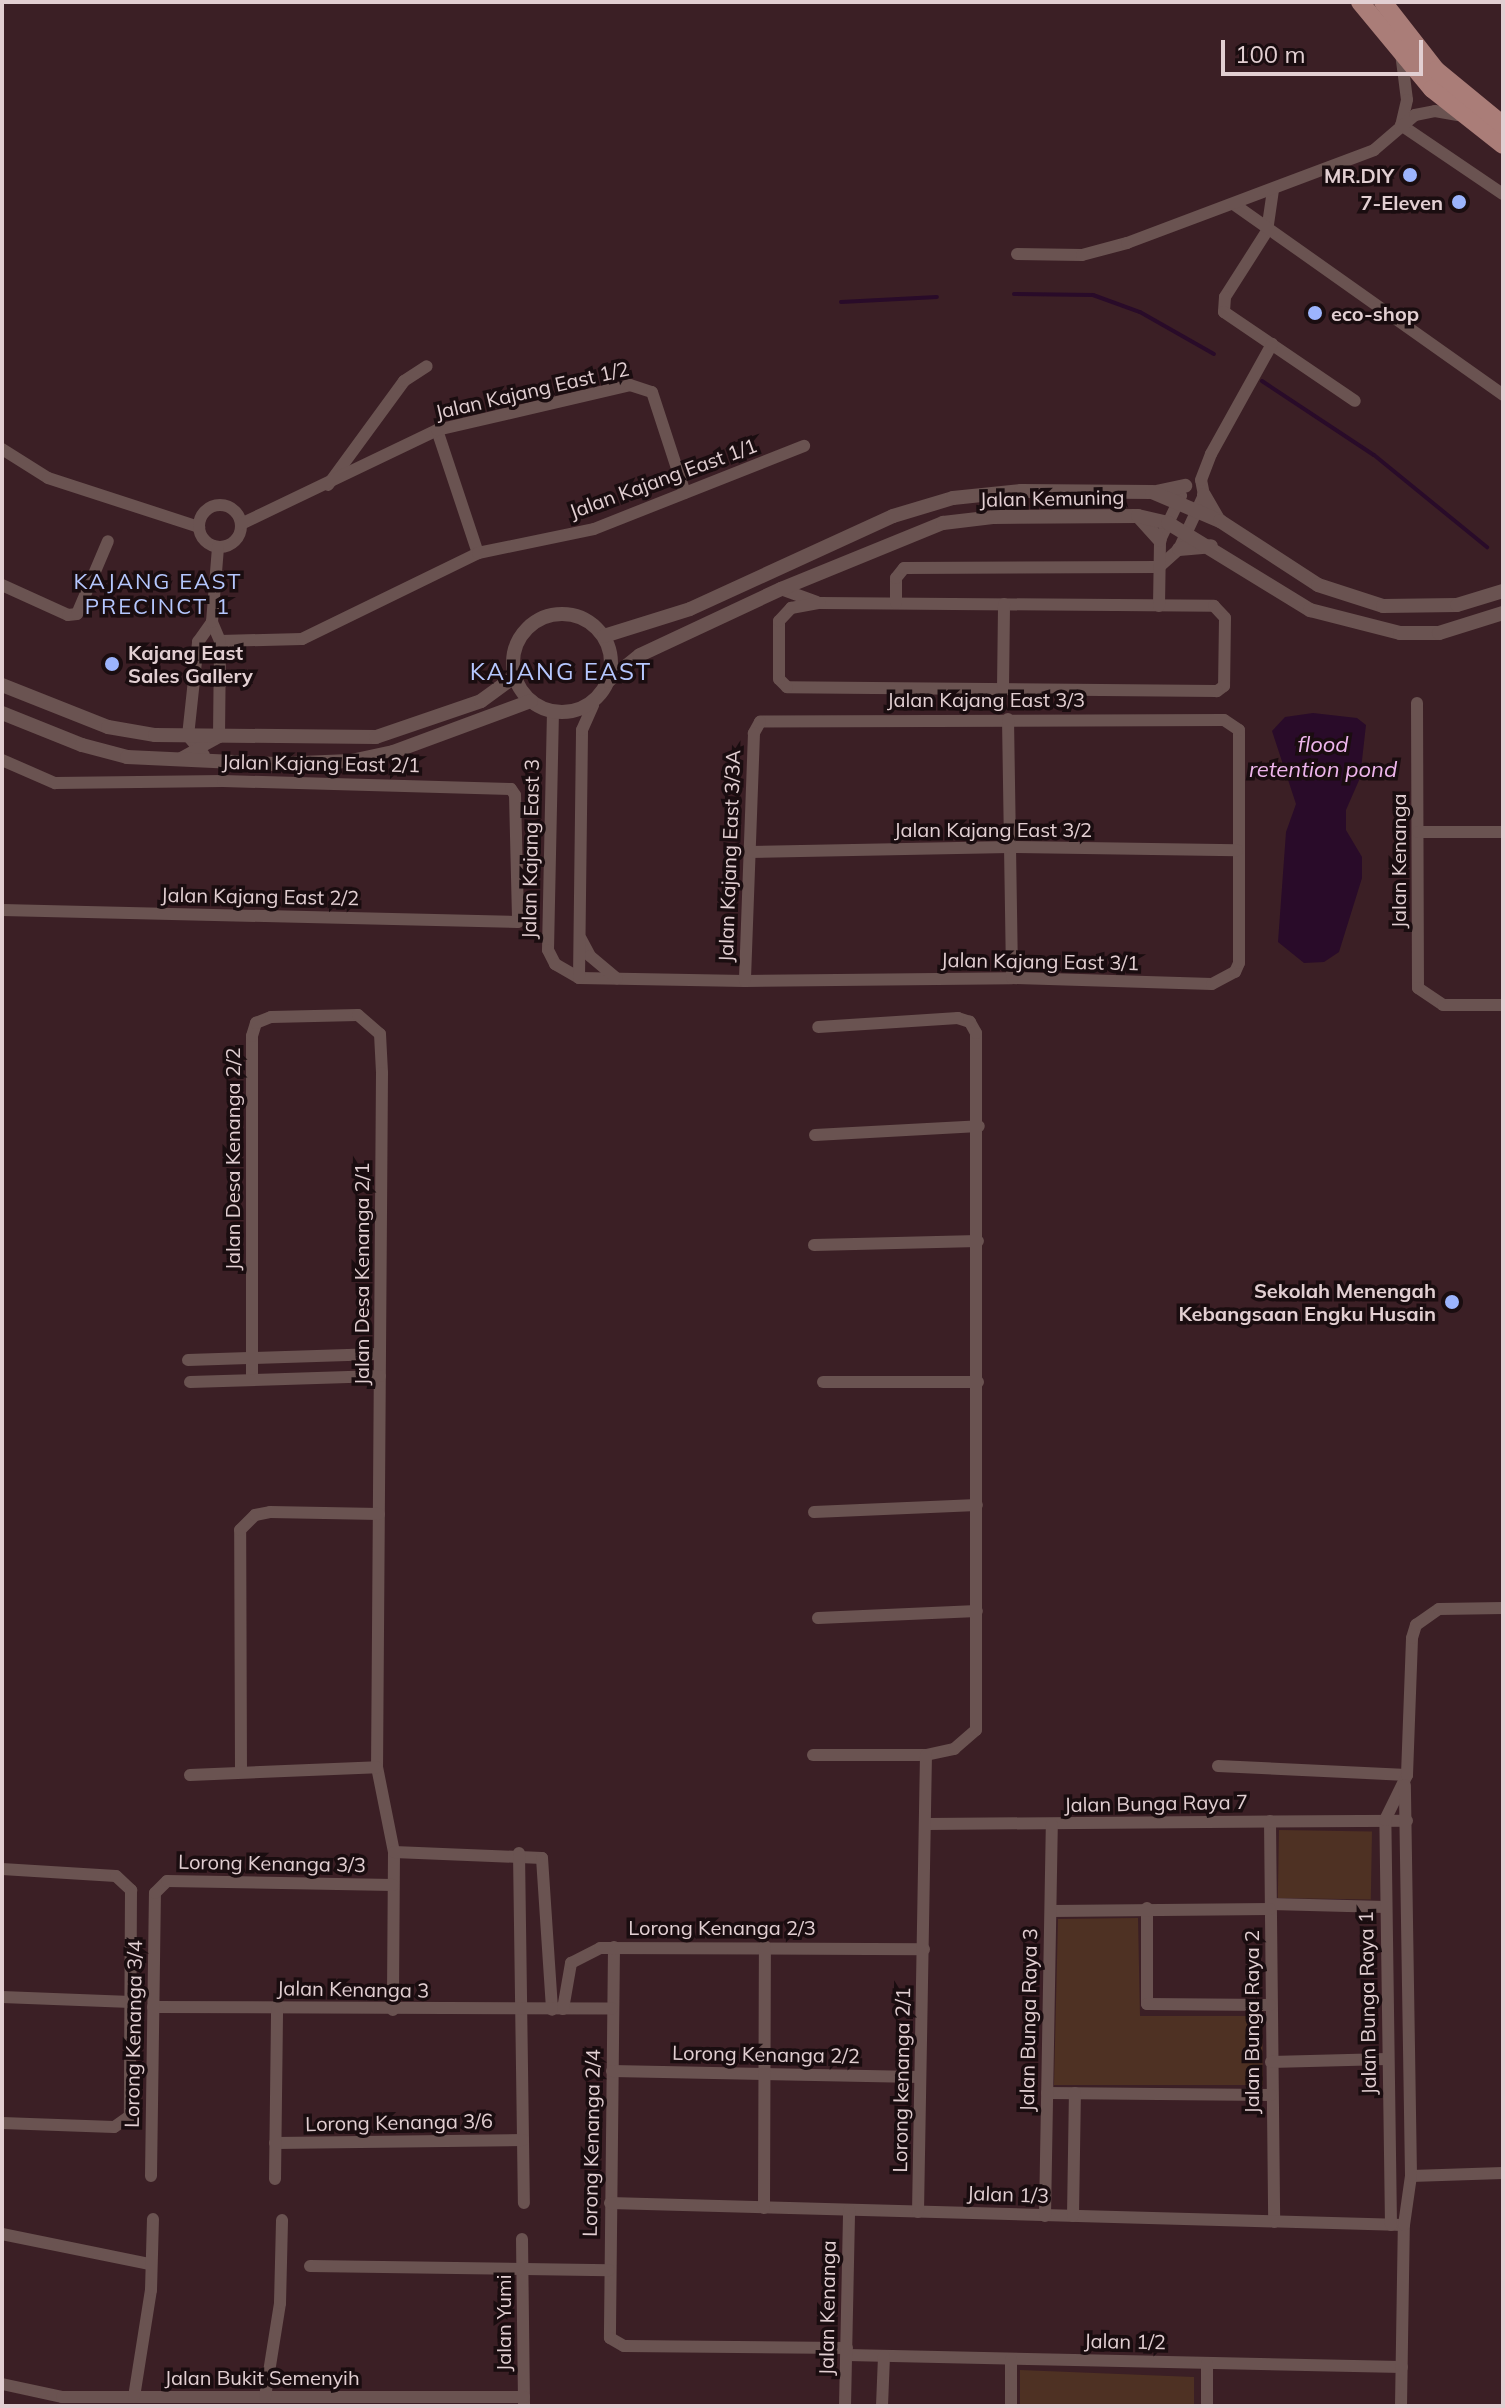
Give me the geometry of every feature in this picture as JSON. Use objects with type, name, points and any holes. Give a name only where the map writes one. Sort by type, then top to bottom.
[{"type":"main road","points":[[1360,2],[1401,53],[1458,115],[1503,145]]},
{"type":"main road","points":[[1383,2],[1436,70],[1503,125]]},
{"type":"street","points":[[1401,53],[1407,100],[1401,125]]},
{"type":"street","points":[[1017,254],[1082,255],[1235,205],[1374,150],[1401,125],[1435,111],[1458,115]]},
{"type":"street","points":[[1401,125],[1503,194]]},
{"type":"street","points":[[1273,190],[1267,231],[1225,297],[1224,312],[1355,401]]},
{"type":"street","points":[[1235,205],[1267,231],[1503,395]]},
{"type":"street","points":[[896,603],[896,578],[904,568],[1159,567],[1179,549],[1197,510],[1202,488],[1272,344]]},
{"type":"street","points":[[326,488],[404,381],[427,366]]},
{"type":"street","name":"Jalan Kajang East 1/2","points":[[241,524],[326,488],[437,430],[642,386],[652,392],[685,493]]},
{"type":"street","points":[[437,430],[478,553]]},
{"type":"street","name":"Jalan Kajang East 1/1","points":[[220,641],[302,639],[478,553],[594,529],[804,446]]},
{"type":"street","points":[[2,449],[48,478],[199,527],[207,543],[218,547],[235,541],[241,524],[237,513],[222,505],[205,510],[199,527]]},
{"type":"street","points":[[1152,492],[1185,486],[1202,488]]},
{"type":"street","points":[[1159,606],[1160,540],[1185,486]]},
{"type":"street","points":[[1202,488],[1220,521]]},
{"type":"street","name":"Jalan Kemuning","points":[[604,636],[690,609],[893,516],[953,498],[1021,491],[1152,492],[1220,521],[1318,585],[1383,606],[1457,605],[1503,591]]},
{"type":"street","points":[[1138,516],[1160,540]]},
{"type":"street","name":"Jalan Kemuning","points":[[608,681],[640,655],[781,589],[943,523],[1138,516],[1168,523],[1187,532],[1310,610],[1333,619],[1400,633],[1439,633],[1503,613]]},
{"type":"street","points":[[2,585],[72,615],[108,541]]},
{"type":"street","points":[[1179,549],[1211,546]]},
{"type":"street","points":[[218,547],[212,622],[220,641],[219,737]]},
{"type":"street","points":[[781,589],[820,603]]},
{"type":"street","points":[[820,603],[896,603],[1159,606],[1220,610],[1225,618],[1222,690],[787,687],[779,679],[779,621],[791,608],[820,603]]},
{"type":"street","points":[[1003,689],[1004,604]]},
{"type":"street","points":[[579,978],[582,730],[608,681],[610,650],[604,636],[593,625],[564,613],[535,622],[515,646],[514,677],[531,701],[553,711],[593,705]]},
{"type":"street","points":[[212,622],[198,642],[188,736],[199,752],[219,763]]},
{"type":"street","points":[[2,685],[108,727],[188,736],[376,737],[435,721],[481,701],[514,677]]},
{"type":"street","points":[[2,713],[82,745],[175,761],[351,761],[393,752],[531,701]]},
{"type":"street","name":"Jalan Kenanga","points":[[1417,703],[1418,988],[1443,1005],[1503,1005]]},
{"type":"street","name":"Jalan Kajang East 3","points":[[553,711],[548,950],[555,964],[579,978]]},
{"type":"street","name":"Jalan Kajang East 3/3","points":[[754,733],[760,722],[772,719],[1224,720]]},
{"type":"street","points":[[1008,719],[1012,978]]},
{"type":"street","name":"Jalan Kajang East 3/1","points":[[579,978],[745,981],[1012,978],[1167,984],[1225,979],[1239,963],[1239,730],[1224,720]]},
{"type":"street","name":"Jalan Kajang East 3/3A","points":[[745,981],[754,733]]},
{"type":"street","points":[[175,761],[199,752],[219,737]]},
{"type":"street","name":"Jalan Kajang East 2/1","points":[[2,760],[55,783],[223,781],[511,789],[515,795],[518,922]]},
{"type":"street","points":[[1418,832],[1503,832]]},
{"type":"street","name":"Jalan Kajang East 3/2","points":[[749,852],[1010,847],[1237,850]]},
{"type":"street","name":"Jalan Kajang East 2/2","points":[[2,910],[518,922]]},
{"type":"street","points":[[580,936],[590,956],[617,979]]},
{"type":"street","name":"Jalan Desa Kenanga 2/2","points":[[252,1380],[252,1036],[256,1023],[300,1015],[358,1015],[380,1034]]},
{"type":"street","points":[[813,1755],[926,1755],[954,1749],[976,1730],[977,1611],[979,1126],[976,1033],[970,1022],[958,1018],[818,1027]]},
{"type":"street","name":"Jalan Desa Kenanga 2/1","points":[[380,1034],[377,1767],[394,1852],[393,2010]]},
{"type":"street","points":[[815,1135],[979,1126]]},
{"type":"street","points":[[814,1245],[978,1241]]},
{"type":"street","points":[[188,1360],[379,1354]]},
{"type":"street","points":[[190,1382],[380,1376]]},
{"type":"street","points":[[823,1382],[978,1382]]},
{"type":"street","points":[[814,1512],[977,1505]]},
{"type":"street","points":[[241,1771],[240,1530],[255,1515],[379,1514]]},
{"type":"street","points":[[1401,2406],[1397,2225],[1411,2176],[1406,1780],[1416,1625],[1439,1609],[1503,1608]]},
{"type":"street","points":[[818,1618],[977,1611]]},
{"type":"street","points":[[924,1949],[926,1755]]},
{"type":"street","points":[[1218,1766],[1406,1780]]},
{"type":"street","points":[[190,1775],[377,1767]]},
{"type":"street","points":[[1385,1820],[1406,1780]]},
{"type":"street","name":"Jalan Bunga Raya 1","points":[[1385,1820],[1387,2059],[1397,2225]]},
{"type":"street","name":"Jalan Bunga Raya 2","points":[[1270,1821],[1274,2222]]},
{"type":"street","name":"Jalan Bunga Raya 7","points":[[927,1824],[1407,1821]]},
{"type":"street","name":"Jalan Bunga Raya 3","points":[[1045,2216],[1052,1824]]},
{"type":"street","points":[[394,1852],[537,1854],[547,1865],[558,2009]]},
{"type":"street","points":[[519,1853],[524,2203]]},
{"type":"street","points":[[2,1869],[116,1876],[131,1890],[130,2116],[114,2127],[2,2123]]},
{"type":"street","name":"Lorong Kenanga 3/3","points":[[155,1893],[167,1881],[393,1885]]},
{"type":"street","name":"Lorong Kenanga 3/4","points":[[151,2176],[155,1893]]},
{"type":"street","points":[[1051,1911],[1386,1907]]},
{"type":"street","points":[[1147,1908],[1147,2004],[1270,2005]]},
{"type":"street","points":[[764,2208],[765,1946]]},
{"type":"street","name":"Lorong Kenanga 2/3","points":[[558,2009],[571,1963],[588,1951],[614,1947],[765,1946],[924,1949]]},
{"type":"street","name":"Lorong Kenanga 2/4","points":[[610,2338],[614,1947]]},
{"type":"street","name":"Lorong kenanga 2/1","points":[[918,2212],[924,1949]]},
{"type":"street","points":[[2,1997],[131,2002]]},
{"type":"street","name":"Jalan Kenanga 3","points":[[153,2007],[523,2012],[612,2009]]},
{"type":"street","points":[[275,2179],[277,2008]]},
{"type":"street","points":[[1271,2062],[1387,2059]]},
{"type":"street","name":"Lorong Kenanga 2/2","points":[[612,2071],[919,2077]]},
{"type":"street","points":[[1047,2093],[1271,2095]]},
{"type":"street","points":[[1073,2216],[1075,2093]]},
{"type":"street","name":"Lorong Kenanga 3/6","points":[[275,2143],[523,2140]]},
{"type":"street","points":[[1411,2176],[1503,2173]]},
{"type":"street","name":"Jalan 1/3","points":[[610,2203],[1397,2225]]},
{"type":"street","name":"Jalan Kenanga","points":[[845,2406],[849,2210]]},
{"type":"street","points":[[134,2397],[151,2290],[153,2219]]},
{"type":"street","points":[[265,2397],[280,2303],[282,2220]]},
{"type":"street","points":[[2,2234],[150,2264]]},
{"type":"street","name":"Jalan Yumi","points":[[522,2239],[524,2401]]},
{"type":"street","points":[[310,2266],[609,2270]]},
{"type":"street","name":"Jalan 1/2","points":[[610,2338],[624,2346],[847,2351],[884,2356],[1402,2367]]},
{"type":"street","points":[[882,2406],[884,2356]]},
{"type":"street","points":[[1011,2359],[1011,2406]]},
{"type":"street","points":[[1207,2363],[1207,2406]]},
{"type":"street","name":"Jalan Bukit Semenyih","points":[[2,2384],[60,2402],[134,2397],[524,2401]]},
{"type":"shaded area","points":[[1279,1830],[1372,1832],[1371,1900],[1278,1898]]},
{"type":"shaded area","points":[[1138,1918],[1140,2016],[1262,2016],[1263,2085],[1054,2085],[1058,1919]]},
{"type":"shaded area","points":[[1020,2370],[1194,2377],[1194,2406],[1020,2406]]},
{"type":"water","name":"flood retention pond","points":[[1313,713],[1357,718],[1366,725],[1360,778],[1346,810],[1346,830],[1362,857],[1362,878],[1339,952],[1324,962],[1304,963],[1278,942],[1286,832],[1296,804],[1272,731],[1285,717]]},
{"type":"waterway","points":[[1014,294],[1093,295],[1140,312],[1214,354]]},
{"type":"waterway","points":[[841,302],[937,297]]},
{"type":"waterway","points":[[1262,381],[1374,455],[1487,547]]},
{"type":"place","name":"MR.DIY","points":[[1410,175]]},
{"type":"place","name":"7-Eleven","points":[[1459,202]]},
{"type":"place","name":"eco-shop","points":[[1315,313]]},
{"type":"place","name":"Kajang East Sales Gallery","points":[[112,664]]},
{"type":"place","name":"Sekolah Menengah Kebangsaan Engku Husain","points":[[1452,1302]]},
{"type":"district","name":"KAJANG EAST PRECINCT 1","points":[[158,594]]},
{"type":"district","name":"KAJANG EAST","points":[[561,672]]}]
